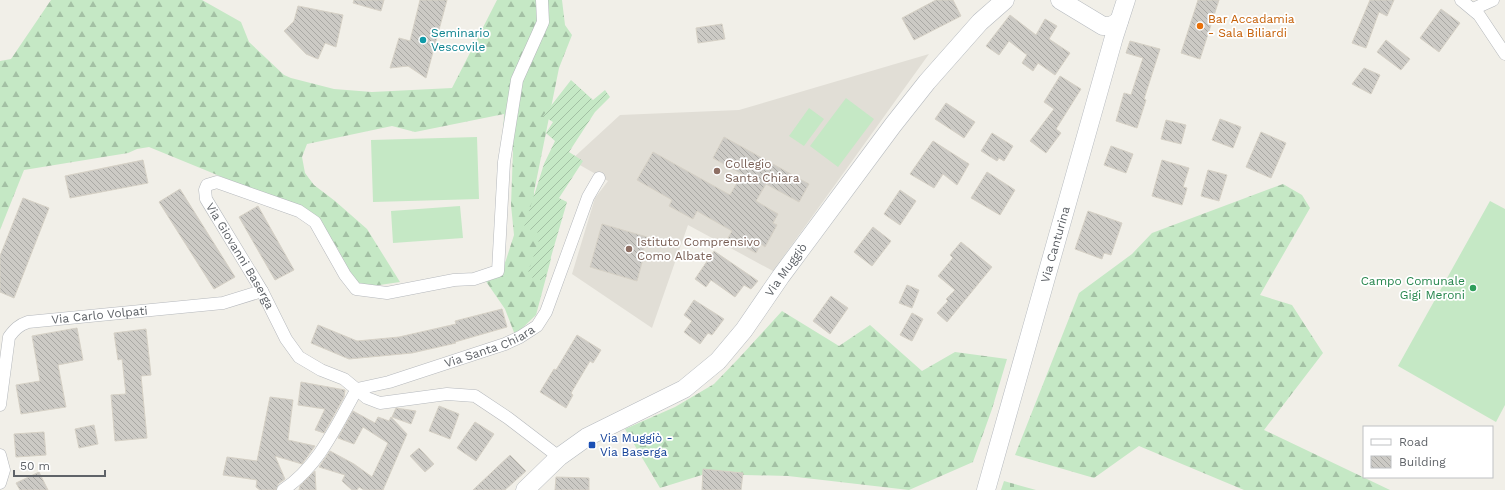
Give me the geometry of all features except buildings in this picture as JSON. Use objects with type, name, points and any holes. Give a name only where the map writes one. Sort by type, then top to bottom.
[{"type":"street","name":"Via Giovanni Baserga","points":[[542,0],[543,22],[517,80],[504,162],[498,271],[474,279],[454,280],[387,293],[356,289],[345,275],[315,222],[299,211],[216,182],[207,185],[205,190],[206,199],[262,291],[286,339],[299,357],[321,370],[344,379],[367,398],[380,403],[447,394],[475,396],[508,418],[559,457]]},
{"type":"street","name":"Via Muggiò","points":[[525,490],[559,457],[587,437],[684,389],[718,361],[744,330],[781,276],[922,88],[980,22],[1004,0]]},
{"type":"street","points":[[1060,0],[1107,27],[1116,24],[1119,21]]},
{"type":"street","name":"Via Canturina","points":[[986,490],[1126,0]]},
{"type":"street","points":[[1461,0],[1473,9],[1485,22],[1505,54]]},
{"type":"street","points":[[1473,9],[1493,0]]},
{"type":"street","points":[[1100,24],[1111,49]]},
{"type":"street","name":"Via Santa Chiara","points":[[357,389],[389,382],[505,344],[520,338],[537,326],[546,312],[588,197],[599,178]]},
{"type":"street","name":"Via Carlo Volpati","points":[[0,405],[9,337],[21,324],[28,322],[223,303],[262,291]]},
{"type":"street","points":[[283,490],[291,485],[325,447],[357,389]]},
{"type":"street","points":[[0,455],[4,470],[0,483]]},
{"type":"shaded area","name":"Collegio Santa Chiara","points":[[929,54],[773,271],[688,225],[652,328],[572,274],[595,198],[608,181],[571,160],[620,115],[739,110]]},
{"type":"green space","points":[[51,0],[202,0],[241,22],[249,42],[284,75],[334,89],[372,92],[452,88],[497,0],[562,0],[565,25],[572,35],[559,68],[534,192],[534,205],[537,224],[551,259],[536,315],[515,335],[505,309],[485,280],[503,267],[514,235],[511,205],[513,151],[512,142],[503,136],[504,114],[415,132],[392,126],[307,144],[302,157],[305,173],[314,185],[367,229],[400,282],[366,287],[355,281],[348,272],[338,249],[320,222],[227,179],[149,147],[137,149],[128,153],[24,170],[0,230],[0,61],[11,59]]},
{"type":"green space","points":[[571,80],[593,100],[605,90],[610,97],[595,112],[569,152],[583,161],[559,198],[567,202],[544,281],[527,276],[541,234],[524,227],[544,164],[555,141],[546,133],[553,122],[543,116]]},
{"type":"green space","points":[[846,98],[874,119],[838,167],[810,146]]},
{"type":"green space","points":[[809,108],[824,119],[804,146],[789,136]]},
{"type":"green space","points":[[477,137],[479,199],[373,202],[371,140]]},
{"type":"green space","points":[[1283,184],[1302,195],[1310,208],[1260,295],[1292,305],[1323,353],[1264,430],[1390,490],[1244,490],[1139,446],[1094,478],[1015,455],[1079,293],[1132,254],[1152,233]]},
{"type":"green space","name":"Campo Comunale Gigi Meroni","points":[[1490,201],[1505,209],[1505,405],[1496,422],[1398,366]]},
{"type":"green space","points":[[460,206],[463,238],[393,243],[391,211]]},
{"type":"green space","points":[[782,311],[839,346],[870,325],[922,371],[955,352],[1007,359],[992,409],[973,462],[909,490],[788,476],[705,474],[660,488],[625,429],[675,407],[714,384]]},
{"type":"green space","points":[[1004,481],[1036,490],[1001,490]]},
{"type":"place","name":"Bar Accadamia - Sala Biliardi","points":[[1200,26]]},
{"type":"place","name":"Seminario Vescovile","points":[[423,40]]},
{"type":"place","name":"Collegio Santa Chiara","points":[[717,171]]},
{"type":"place","name":"Istituto Comprensivo Como Albate","points":[[629,249]]},
{"type":"place","name":"Campo Comunale Gigi Meroni","points":[[1473,288]]},
{"type":"place","name":"Via Muggiò - Via Baserga","points":[[592,445]]}]
